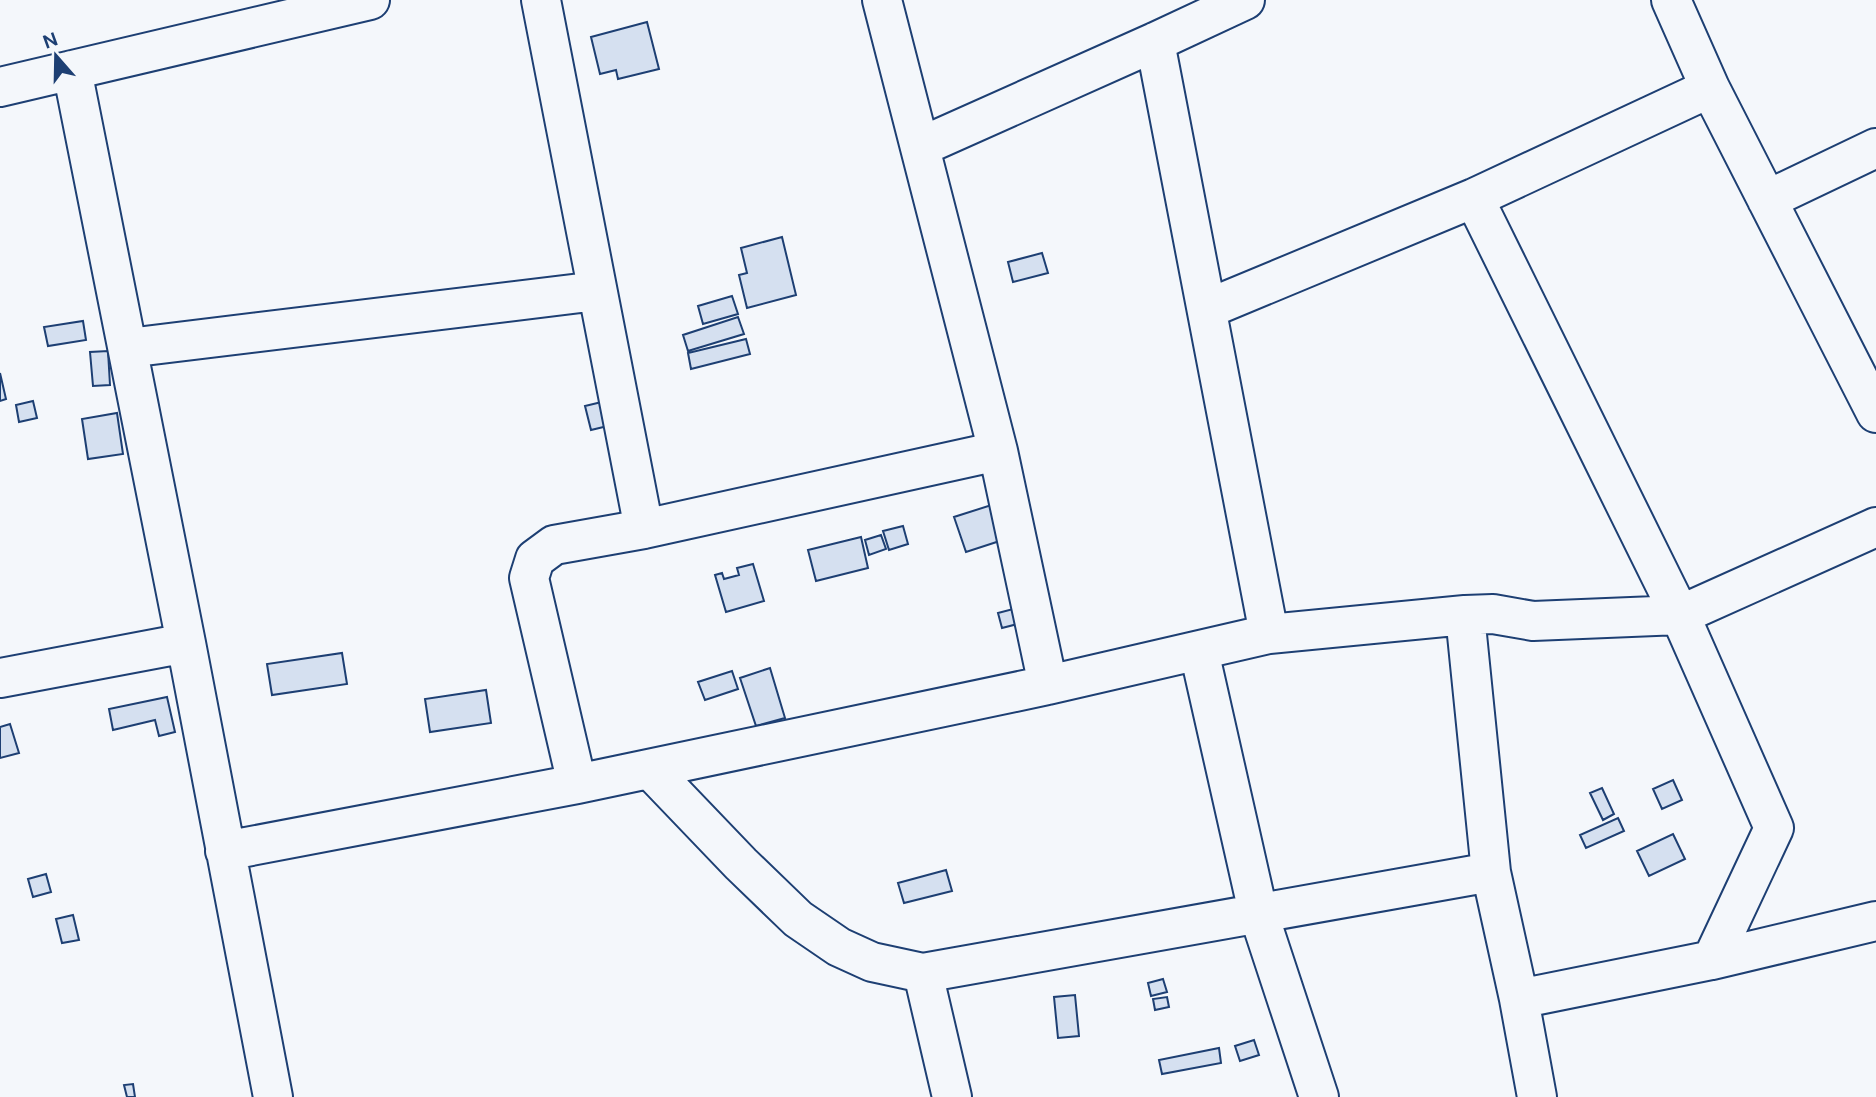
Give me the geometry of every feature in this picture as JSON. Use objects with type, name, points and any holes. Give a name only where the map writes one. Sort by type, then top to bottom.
[{"type":"street","points":[[0,87],[370,0]]},
{"type":"street","points":[[541,0],[644,529]]},
{"type":"street","points":[[882,0],[998,451],[1048,685]]},
{"type":"street","points":[[920,147],[1245,0]]},
{"type":"street","points":[[1671,0],[1710,88],[1876,413]]},
{"type":"street","points":[[1155,42],[1269,634]]},
{"type":"street","points":[[72,70],[187,643],[273,1097]]},
{"type":"street","points":[[1207,309],[1474,198],[1710,88]]},
{"type":"street","points":[[1767,200],[1876,148]]},
{"type":"street","points":[[1474,198],[1680,615],[1774,828],[1712,960]]},
{"type":"street","points":[[128,348],[597,291]]},
{"type":"street","points":[[577,785],[529,578],[535,559],[554,545],[644,529],[998,451]]},
{"type":"street","points":[[225,851],[577,785],[1048,685],[1269,634],[1465,615],[1493,614],[1533,621],[1680,615],[1876,527]]},
{"type":"street","points":[[1465,615],[1491,872],[1537,1097]]},
{"type":"street","points":[[0,678],[187,643]]},
{"type":"street","points":[[1199,651],[1258,912],[1319,1097]]},
{"type":"street","points":[[650,769],[798,919],[839,947],[872,962],[923,973],[1491,872]]},
{"type":"street","points":[[1519,999],[1712,960],[1876,921]]},
{"type":"street","points":[[923,973],[952,1097]]},
{"type":"building","points":[[647,22],[659,69],[618,79],[616,70],[600,74],[591,37]]},
{"type":"building","points":[[782,237],[796,295],[747,308],[739,275],[747,273],[741,248]]},
{"type":"building","points":[[1042,253],[1048,273],[1013,282],[1008,262]]},
{"type":"building","points":[[732,296],[738,314],[703,324],[698,306]]},
{"type":"building","points":[[738,317],[744,334],[688,351],[683,335]]},
{"type":"building","points":[[83,321],[86,340],[48,346],[44,327]]},
{"type":"building","points":[[746,339],[750,354],[691,369],[688,353]]},
{"type":"building","points":[[108,351],[110,385],[93,386],[90,352]]},
{"type":"building","points":[[0,373],[6,399],[0,401]]},
{"type":"building","points":[[610,400],[616,424],[591,430],[585,406]]},
{"type":"building","points":[[33,401],[37,418],[19,422],[16,405]]},
{"type":"building","points":[[117,413],[123,454],[88,459],[82,419]]},
{"type":"building","points":[[1004,501],[1015,536],[966,552],[954,517]]},
{"type":"building","points":[[903,526],[908,544],[889,550],[883,531]]},
{"type":"building","points":[[881,535],[886,549],[869,555],[865,540]]},
{"type":"building","points":[[861,537],[868,568],[816,581],[808,550]]},
{"type":"building","points":[[753,564],[764,601],[726,612],[715,575],[722,573],[724,579],[739,575],[737,568]]},
{"type":"building","points":[[1028,605],[1033,620],[1002,628],[998,613]]},
{"type":"building","points":[[342,653],[347,684],[272,695],[267,664]]},
{"type":"building","points":[[770,668],[785,718],[756,726],[740,678]]},
{"type":"building","points":[[732,671],[738,689],[705,700],[698,682]]},
{"type":"building","points":[[486,690],[491,723],[430,732],[425,699]]},
{"type":"building","points":[[167,697],[175,732],[159,736],[155,720],[113,730],[109,709]]},
{"type":"building","points":[[10,724],[19,753],[0,758],[0,727]]},
{"type":"building","points":[[1673,780],[1682,800],[1662,809],[1653,789]]},
{"type":"building","points":[[1602,788],[1614,814],[1603,820],[1590,793]]},
{"type":"building","points":[[1618,818],[1624,831],[1586,848],[1580,835]]},
{"type":"building","points":[[1673,834],[1685,859],[1649,876],[1637,851]]},
{"type":"building","points":[[946,870],[952,891],[904,903],[898,883]]},
{"type":"building","points":[[46,874],[51,892],[33,897],[28,879]]},
{"type":"building","points":[[73,915],[79,940],[62,943],[56,919]]},
{"type":"building","points":[[1163,979],[1167,992],[1151,996],[1148,983]]},
{"type":"building","points":[[1075,995],[1079,1036],[1058,1038],[1054,997]]},
{"type":"building","points":[[1167,997],[1169,1007],[1155,1010],[1153,999]]},
{"type":"building","points":[[1254,1040],[1259,1055],[1240,1061],[1235,1046]]},
{"type":"building","points":[[1219,1048],[1221,1063],[1162,1074],[1159,1060]]},
{"type":"building","points":[[133,1084],[135,1097],[127,1097],[124,1085]]}]
